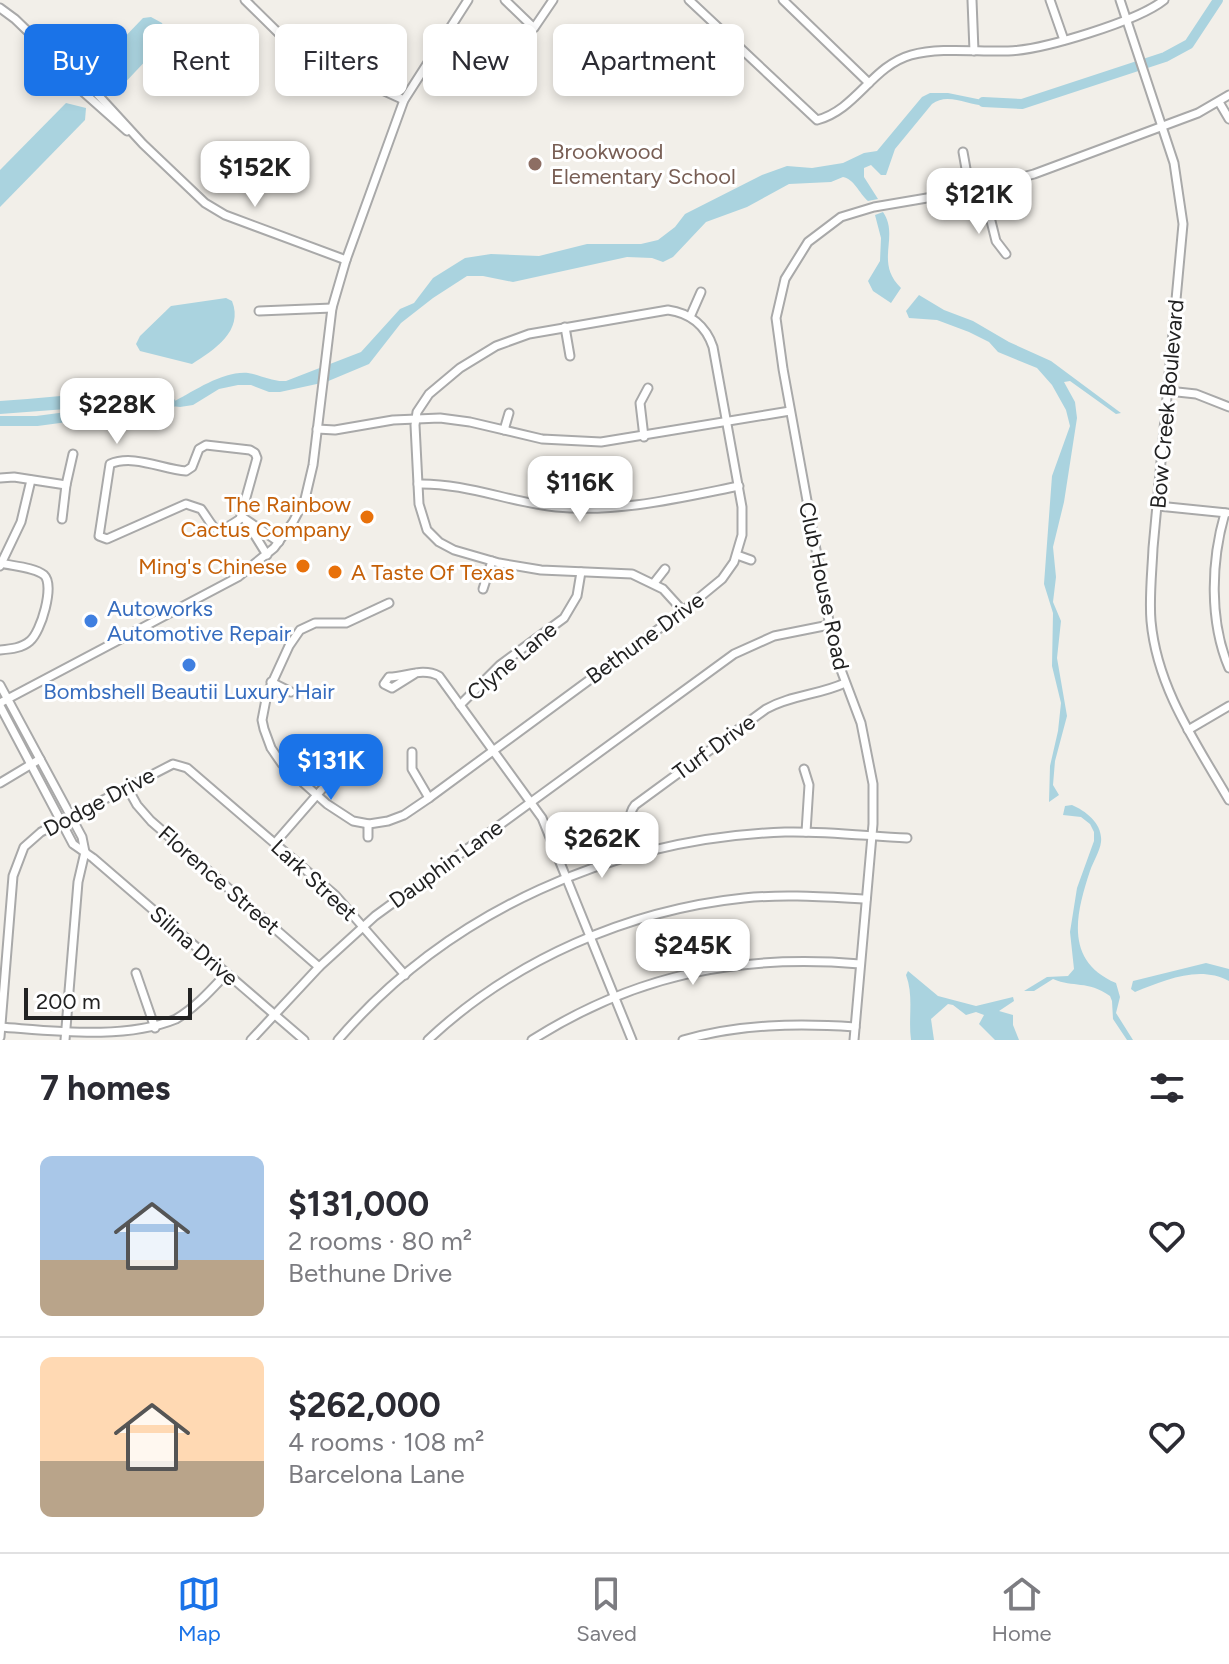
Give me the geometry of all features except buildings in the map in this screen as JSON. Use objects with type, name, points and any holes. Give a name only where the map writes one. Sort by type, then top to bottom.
[{"type":"street","points":[[245,0],[314,68],[367,83],[404,100]]},
{"type":"street","points":[[0,705],[238,577],[267,555],[293,522],[305,499],[313,465],[332,308],[346,260],[404,100],[468,0]]},
{"type":"street","points":[[505,0],[534,28],[553,0]]},
{"type":"street","points":[[689,0],[813,119],[821,120],[835,112],[887,66],[906,57],[927,52],[1033,48],[1126,19],[1164,0]]},
{"type":"street","points":[[783,0],[869,83]]},
{"type":"street","points":[[972,0],[974,51]]},
{"type":"street","points":[[1050,0],[1064,40]]},
{"type":"street","name":"Bow Creek Boulevard","points":[[1120,0],[1179,186],[1183,224],[1150,598],[1153,636],[1168,691],[1229,800]]},
{"type":"street","points":[[0,8],[73,75],[91,99],[138,139],[196,196],[216,210],[346,260]]},
{"type":"street","name":"Club House Road","points":[[854,1040],[871,836],[871,767],[861,723],[845,683],[829,625],[783,369],[777,328],[778,305],[791,268],[808,242],[841,217],[979,189],[1034,174],[1162,126],[1229,95]]},
{"type":"street","points":[[1219,102],[1229,119]]},
{"type":"street","points":[[963,152],[968,180],[986,197],[996,241],[1006,254]]},
{"type":"street","points":[[690,317],[701,292]]},
{"type":"street","points":[[259,311],[332,308]]},
{"type":"street","points":[[683,611],[654,583],[623,573],[541,570],[492,561],[454,550],[433,536],[421,515],[418,484],[416,418],[421,404],[439,384],[482,354],[529,334],[659,310],[676,311],[690,317],[706,332],[713,347],[739,486],[743,526],[737,555],[751,560]]},
{"type":"street","points":[[565,327],[570,356]]},
{"type":"street","points":[[644,437],[640,409],[642,397],[648,388]]},
{"type":"street","points":[[1168,391],[1196,394],[1229,407]]},
{"type":"street","points":[[317,429],[346,429],[416,418],[457,420],[565,442],[601,442],[790,411]]},
{"type":"street","points":[[504,430],[509,413]]},
{"type":"street","points":[[243,518],[218,531],[201,509],[186,504],[107,539],[101,539],[98,533],[110,464],[114,461],[147,463],[186,471],[192,467],[199,449],[206,445],[250,450],[257,458],[243,518],[267,555]]},
{"type":"street","points":[[62,519],[73,454]]},
{"type":"street","points":[[0,478],[66,485]]},
{"type":"street","points":[[0,650],[22,646],[38,633],[49,586],[40,573],[1,564],[21,522],[31,480]]},
{"type":"street","points":[[418,484],[455,485],[528,503],[585,508],[652,503],[739,486]]},
{"type":"street","points":[[1158,506],[1227,513],[1221,526],[1215,597],[1218,631],[1229,668]]},
{"type":"street","points":[[243,518],[279,542]]},
{"type":"street","name":"Bethune Drive","points":[[368,824],[395,819],[429,798],[683,611],[722,579],[737,555]]},
{"type":"street","points":[[483,589],[492,561]]},
{"type":"street","points":[[654,583],[665,569]]},
{"type":"street","name":"Clyne Lane","points":[[460,705],[500,665],[564,618],[577,596],[581,572]]},
{"type":"street","points":[[368,837],[368,824],[344,816],[282,764],[267,739],[262,720],[271,682],[300,625],[346,623],[389,603]]},
{"type":"street","name":"Dauphin Lane","points":[[251,1040],[319,967],[363,926],[743,648],[774,636],[829,625]]},
{"type":"street","points":[[416,673],[430,672],[439,676],[542,818],[632,1040]]},
{"type":"street","points":[[271,682],[291,692]]},
{"type":"street","name":"Turf Drive","points":[[638,853],[629,820],[630,811],[635,805],[766,709],[785,699],[845,683]]},
{"type":"street","name":"Silina Drive","points":[[0,685],[82,837],[85,852]]},
{"type":"street","name":"Silina Drive","points":[[0,705],[73,844],[304,1040]]},
{"type":"street","points":[[1188,730],[1229,706]]},
{"type":"street","points":[[275,843],[340,766],[342,745]]},
{"type":"street","points":[[412,752],[414,775],[429,798]]},
{"type":"street","points":[[0,783],[40,759]]},
{"type":"street","name":"Dodge Drive","points":[[0,1037],[16,864],[29,841],[70,816],[168,766],[178,764]]},
{"type":"street","name":"Lark Street","points":[[178,764],[187,768],[336,896],[405,975]]},
{"type":"street","points":[[804,769],[809,785],[806,832]]},
{"type":"street","name":"Florence Street","points":[[127,787],[151,821],[319,967]]},
{"type":"street","points":[[338,1040],[405,975],[439,948],[486,916],[566,877],[638,853],[718,837],[806,832],[907,838]]},
{"type":"street","points":[[65,1036],[78,882],[85,852]]},
{"type":"street","points":[[428,1040],[506,979],[590,937],[662,913],[720,901],[806,896],[866,899]]},
{"type":"street","points":[[532,1040],[567,1018],[614,996],[677,975],[733,964],[791,960],[860,964]]},
{"type":"street","points":[[136,973],[155,1028]]},
{"type":"street","points":[[0,1027],[65,1036],[114,1035],[155,1028],[186,1012],[226,974]]},
{"type":"street","points":[[683,1040],[719,1031],[770,1026],[855,1027]]},
{"type":"water","points":[[151,17],[162,24],[143,24],[143,64],[127,81],[127,35],[143,18]]},
{"type":"water","points":[[930,93],[948,93],[997,103],[981,105],[947,99],[932,104],[895,149],[886,175],[881,175],[871,165],[864,168],[864,177],[878,199],[868,201],[853,183],[843,177],[831,182],[789,184],[747,207],[706,222],[673,257],[663,262],[652,258],[627,257],[513,282],[467,276],[401,323],[369,364],[326,382],[280,392],[238,385],[219,389],[193,405],[180,407],[146,403],[0,414],[0,401],[66,396],[131,394],[175,401],[210,382],[239,373],[286,381],[361,352],[400,309],[414,303],[433,278],[465,258],[491,254],[539,256],[587,244],[641,244],[658,240],[675,227],[685,214],[762,175],[787,166],[812,168],[843,163],[864,153],[877,151],[922,97]]},
{"type":"water","points":[[66,103],[86,108],[85,120],[0,207],[0,170]]},
{"type":"water","points":[[883,212],[888,221],[889,269],[901,288],[891,303],[873,291],[868,281],[880,261],[881,238],[875,215]]},
{"type":"water","points":[[919,295],[1051,361],[1121,413],[1116,414],[1070,381],[1064,382],[1075,402],[1077,418],[1064,502],[1053,547],[1056,577],[1053,602],[1061,621],[1057,658],[1067,716],[1055,761],[1053,785],[1059,795],[1049,802],[1050,766],[1061,703],[1052,666],[1053,613],[1044,584],[1052,476],[1070,426],[1066,410],[1052,385],[1037,368],[998,352],[989,342],[969,332],[937,320],[909,318],[906,311]]},
{"type":"water","points":[[226,298],[232,301],[235,312],[230,330],[217,346],[192,364],[140,351],[136,344],[140,336],[171,306]]},
{"type":"water","points":[[1072,805],[1092,819],[1101,835],[1078,920],[1081,950],[1088,963],[1116,983],[1120,997],[1116,1013],[1133,1040],[1127,1040],[1113,1019],[1112,1001],[1102,991],[1053,979],[1034,991],[1024,991],[1047,977],[1068,976],[1074,969],[1070,932],[1077,888],[1094,841],[1094,832],[1081,817],[1063,815],[1065,806]]},
{"type":"water","points":[[1206,963],[1229,969],[1229,981],[1218,976],[1194,974],[1135,992],[1131,989],[1133,981]]},
{"type":"water","points":[[908,971],[938,996],[976,1006],[1013,997],[1014,1001],[999,1011],[1013,1015],[1019,1040],[995,1040],[979,1024],[984,1015],[976,1012],[966,1015],[948,1004],[931,1019],[934,1040],[911,1040]]},
{"type":"waterway","points":[[983,102],[1022,104],[1165,57],[1189,44],[1218,0]]},
{"type":"waterway","points":[[0,421],[37,421],[171,403]]},
{"type":"place","name":"Brookwood Elementary School","points":[[535,164]]},
{"type":"place","name":"The Rainbow Cactus Company","points":[[367,517]]},
{"type":"place","name":"Ming's Chinese","points":[[303,566]]},
{"type":"place","name":"A Taste Of Texas","points":[[335,572]]},
{"type":"place","name":"Autoworks Automotive Repair","points":[[91,621]]},
{"type":"place","name":"Bombshell Beautii Luxury Hair","points":[[189,665]]}]
